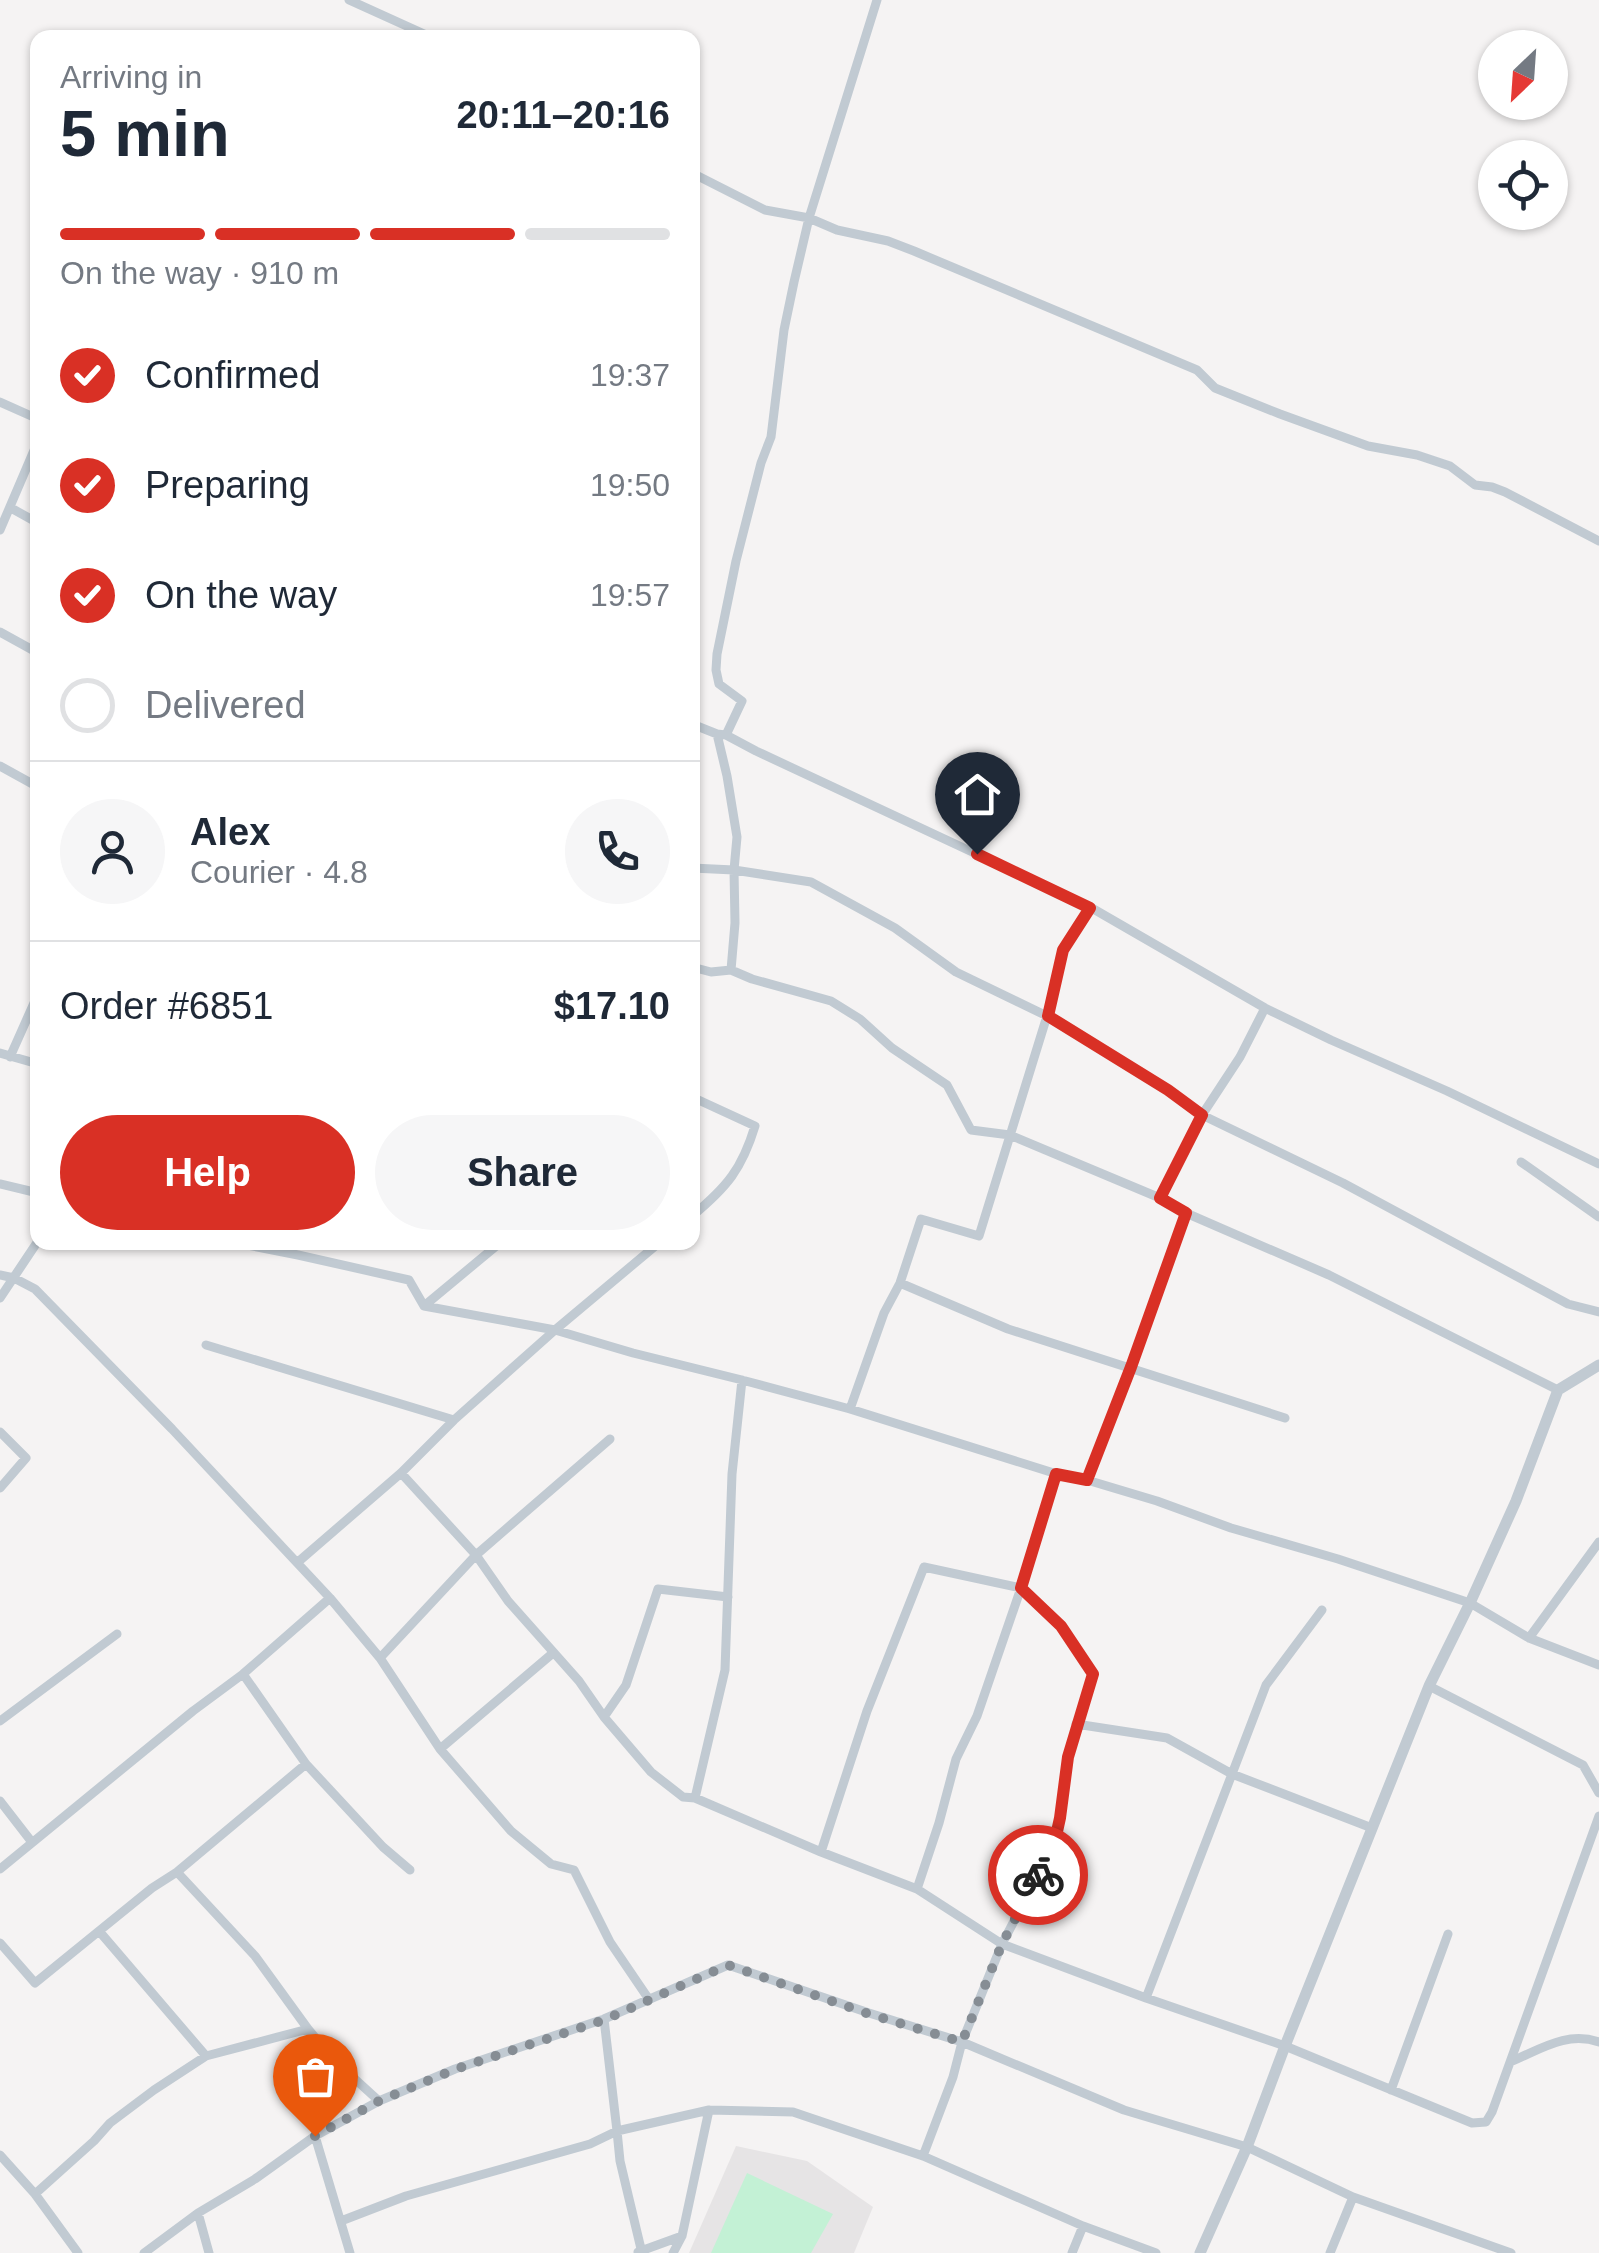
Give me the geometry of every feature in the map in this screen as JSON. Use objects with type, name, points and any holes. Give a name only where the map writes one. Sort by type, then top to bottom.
[{"type":"street","points":[[349,0],[415,30]]},
{"type":"street","points":[[731,970],[737,837],[722,734],[742,701],[719,684],[717,654],[736,561],[771,437],[784,330],[808,218],[876,0]]},
{"type":"street","points":[[700,176],[764,210],[808,218],[837,230],[914,250],[1197,370],[1215,388],[1280,414],[1368,446],[1418,455],[1450,466],[1475,486],[1505,492],[1599,542]]},
{"type":"street","points":[[0,402],[30,415]]},
{"type":"street","points":[[0,530],[30,460]]},
{"type":"street","points":[[11,508],[30,519]]},
{"type":"street","points":[[0,632],[30,648]]},
{"type":"street","points":[[700,727],[1090,908],[1264,1008],[1599,1164]]},
{"type":"street","points":[[0,766],[30,783]]},
{"type":"street","points":[[700,868],[811,882],[895,928],[956,972],[1048,1016],[1202,1115],[1342,1183],[1568,1304],[1599,1312]]},
{"type":"street","points":[[850,1409],[921,1219],[979,1236],[1048,1016],[1063,950],[1090,908]]},
{"type":"street","points":[[700,969],[731,970],[831,1000],[947,1085],[971,1130],[1010,1136],[1160,1198],[1330,1275],[1558,1390]]},
{"type":"street","points":[[1160,1198],[1202,1115],[1240,1057],[1264,1008]]},
{"type":"street","points":[[30,1009],[5,1055],[30,1062]]},
{"type":"street","points":[[700,1101],[755,1126],[747,1154],[734,1176],[700,1209]]},
{"type":"street","points":[[1521,1162],[1599,1217]]},
{"type":"street","points":[[0,1184],[30,1191]]},
{"type":"street","points":[[1087,1480],[1186,1213]]},
{"type":"street","points":[[0,1298],[32,1250]]},
{"type":"street","points":[[276,1250],[409,1280],[424,1306],[554,1330],[742,1380],[1157,1501],[1470,1603],[1528,1638],[1599,1665]]},
{"type":"street","points":[[424,1306],[491,1250]]},
{"type":"street","points":[[298,1562],[401,1473],[554,1330],[650,1250]]},
{"type":"street","points":[[0,1275],[35,1290],[298,1562],[380,1658],[440,1749],[512,1831],[551,1864],[574,1870],[610,1942],[648,1998]]},
{"type":"street","points":[[900,1283],[1008,1329],[1284,1418]]},
{"type":"street","points":[[206,1345],[454,1420]]},
{"type":"street","points":[[1200,2253],[1247,2147],[1429,1686],[1516,1501],[1558,1390],[1598,1368]]},
{"type":"street","points":[[695,1798],[725,1670],[732,1474],[742,1380]]},
{"type":"street","points":[[0,1432],[26,1458],[0,1488]]},
{"type":"street","points":[[380,1658],[476,1554],[610,1439]]},
{"type":"street","points":[[401,1473],[476,1554],[508,1601],[580,1682],[651,1772],[683,1797],[695,1798],[917,1889],[1002,1944],[1285,2046],[1472,2124],[1486,2122],[1492,2112],[1599,1816]]},
{"type":"street","points":[[917,1889],[956,1759],[976,1716],[1021,1588],[1056,1474]]},
{"type":"street","points":[[1528,1638],[1599,1542]]},
{"type":"street","points":[[821,1852],[867,1711],[924,1567],[1021,1588],[1061,1626],[1093,1674],[1068,1757],[1054,1845],[1002,1944],[922,2156]]},
{"type":"street","points":[[604,1716],[626,1685],[658,1589],[728,1598]]},
{"type":"street","points":[[0,1869],[192,1711],[243,1674],[330,1598]]},
{"type":"street","points":[[1146,1998],[1266,1686],[1322,1610]]},
{"type":"street","points":[[0,1721],[116,1634]]},
{"type":"street","points":[[440,1749],[552,1653]]},
{"type":"street","points":[[243,1674],[306,1764],[410,1870]]},
{"type":"street","points":[[1429,1686],[1583,1764],[1599,1793]]},
{"type":"street","points":[[1076,1724],[1167,1738],[1232,1774],[1372,1828]]},
{"type":"street","points":[[0,1944],[35,1983],[306,1764]]},
{"type":"street","points":[[0,1801],[31,1841]]},
{"type":"street","points":[[177,1872],[256,1956],[334,2060],[379,2101]]},
{"type":"street","points":[[99,1931],[206,2056]]},
{"type":"street","points":[[1390,2090],[1448,1934]]},
{"type":"street","points":[[144,2253],[315,2136],[379,2101],[456,2069],[604,2020],[728,1965],[962,2042],[1124,2110],[1247,2147],[1353,2197],[1511,2253]]},
{"type":"street","points":[[604,2020],[620,2161],[639,2252],[682,2236]]},
{"type":"street","points":[[35,2194],[110,2123],[206,2056],[308,2029]]},
{"type":"street","points":[[1511,2062],[1574,2038],[1599,2042]]},
{"type":"street","points":[[673,2253],[682,2236],[708,2110]]},
{"type":"street","points":[[341,2222],[406,2196],[590,2144],[616,2131],[708,2110],[792,2112],[922,2156],[1083,2226],[1156,2253]]},
{"type":"street","points":[[315,2136],[350,2253]]},
{"type":"street","points":[[0,2154],[78,2253]]},
{"type":"street","points":[[1330,2253],[1353,2197]]},
{"type":"street","points":[[198,2213],[209,2253]]},
{"type":"street","points":[[1072,2253],[1083,2226]]},
{"type":"shaded area","points":[[736,2146],[807,2161],[873,2207],[854,2253],[689,2253]]},
{"type":"green space","points":[[747,2173],[833,2214],[811,2253],[711,2253]]},
{"type":"way so far","points":[[315,2136],[379,2101],[456,2069],[604,2020],[728,1965],[962,2042],[1002,1944],[1038,1875]]},
{"type":"route","points":[[977,854],[1090,908],[1063,950],[1048,1016],[1202,1115],[1160,1198],[1186,1213],[1131,1367],[1087,1480],[1056,1474],[1021,1588],[1061,1626],[1093,1674],[1068,1757],[1054,1845],[1038,1875]]}]
